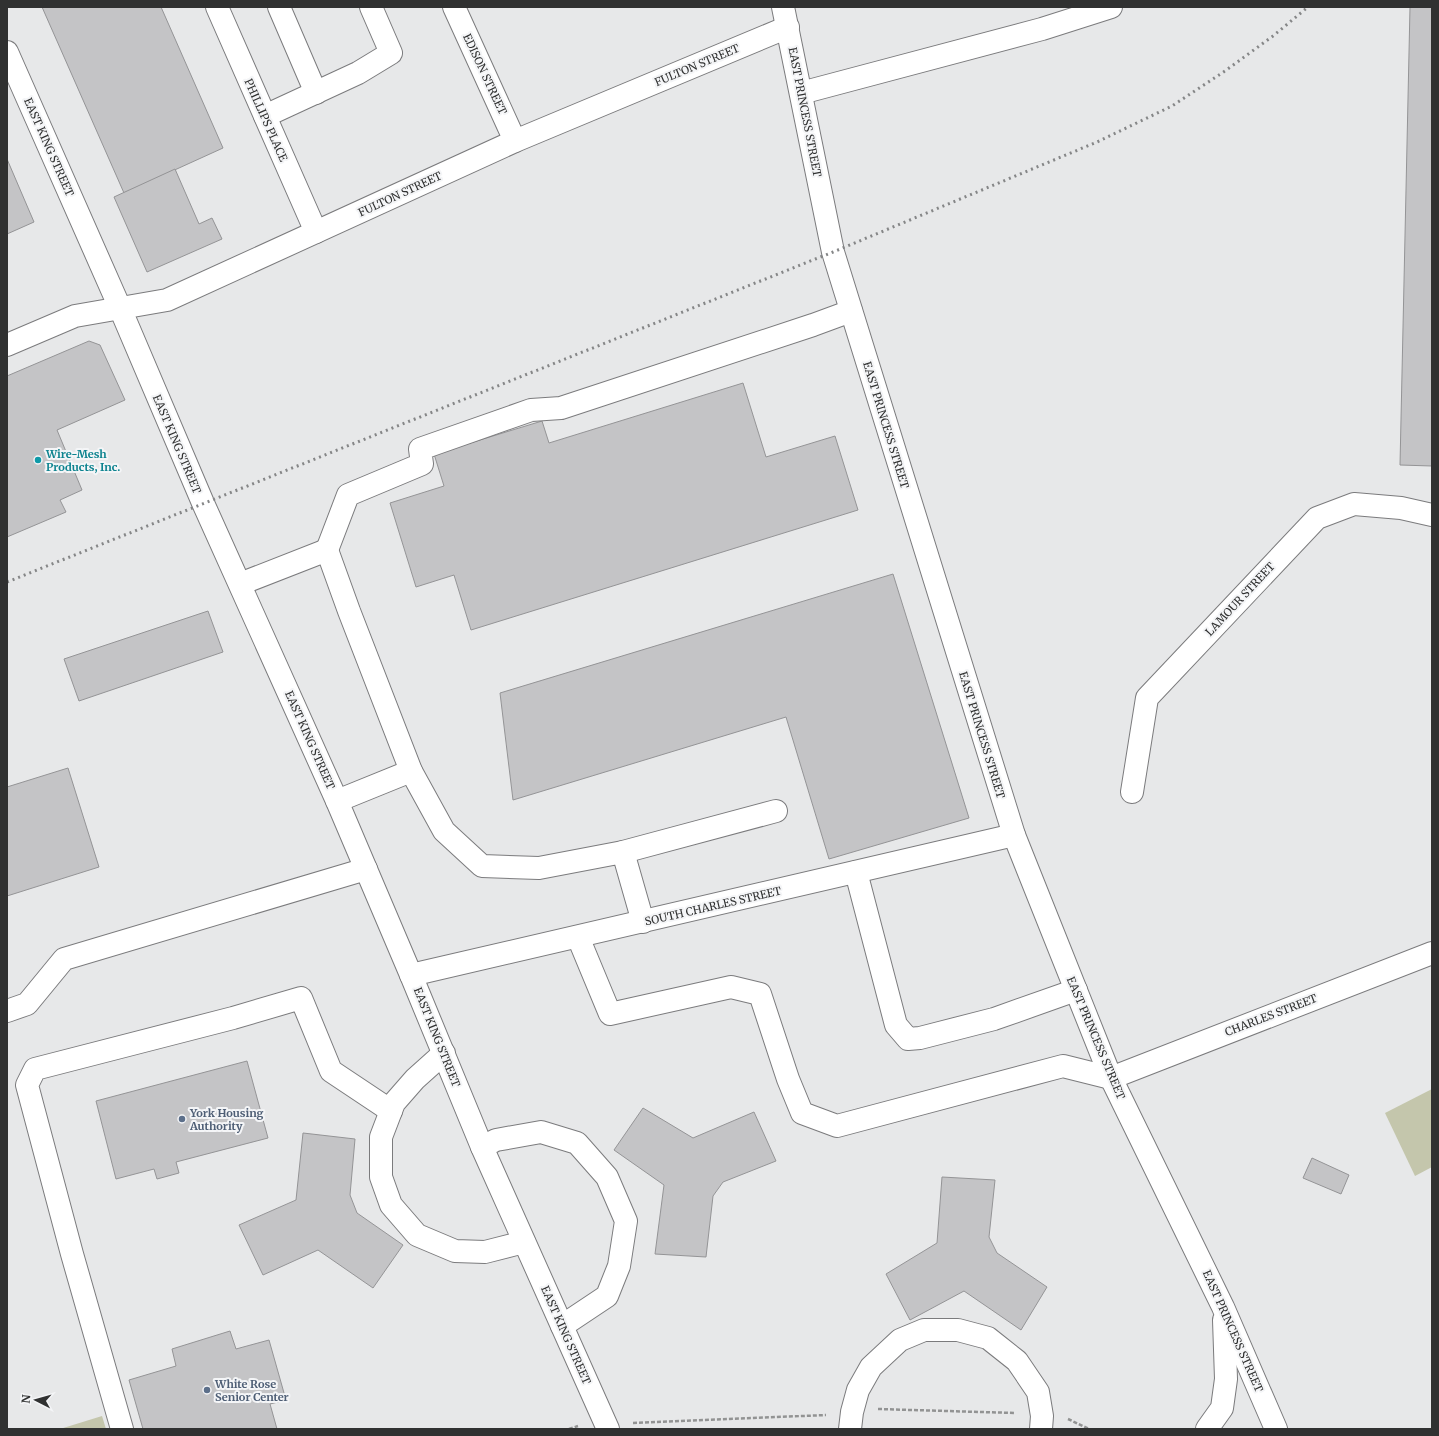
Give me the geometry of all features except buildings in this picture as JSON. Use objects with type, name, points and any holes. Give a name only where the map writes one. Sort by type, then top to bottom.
[{"type":"street","name":"PHILLIPS PLACE","points":[[217,7],[316,232]]},
{"type":"street","points":[[279,7],[316,93]]},
{"type":"street","points":[[265,116],[358,73],[391,54],[371,7]]},
{"type":"street","name":"EDISON STREET","points":[[454,7],[515,141]]},
{"type":"street","points":[[801,93],[1042,29],[1111,7]]},
{"type":"street","name":"FULTON STREET","points":[[7,345],[75,316],[167,300],[786,17]]},
{"type":"street","name":"EAST PRINCESS STREET","points":[[786,17],[834,252],[1014,835],[1111,1078],[1223,1307],[1276,1429]]},
{"type":"street","name":"EAST KING STREET","points":[[7,52],[120,308],[203,503],[337,801],[412,975],[482,1146],[608,1429]]},
{"type":"street","points":[[776,811],[623,852],[539,868],[482,866],[444,831],[411,771],[349,612],[327,550],[348,495],[422,464],[420,449],[531,410],[561,408],[806,328],[851,311]]},
{"type":"street","name":"LAMOUR STREET","points":[[1132,792],[1147,698],[1317,518],[1354,504],[1401,508],[1432,515]]},
{"type":"street","points":[[240,584],[327,550]]},
{"type":"street","points":[[337,801],[411,771]]},
{"type":"street","name":"SOUTH CHARLES STREET","points":[[412,975],[1014,835]]},
{"type":"street","points":[[623,852],[643,922]]},
{"type":"street","points":[[7,1012],[27,1004],[64,959],[366,869]]},
{"type":"street","points":[[856,872],[896,1025],[908,1039],[920,1038],[994,1019],[1076,990]]},
{"type":"street","points":[[578,937],[610,1014],[731,987],[760,994],[788,1079],[802,1113],[837,1126],[1063,1066],[1111,1078]]},
{"type":"street","name":"CHARLES STREET","points":[[1111,1078],[1432,953]]},
{"type":"street","points":[[122,1429],[72,1254],[27,1086],[35,1069],[233,1018],[301,998],[332,1071],[391,1111]]},
{"type":"street","points":[[444,1053],[415,1079],[394,1103],[381,1137],[381,1177],[390,1205],[417,1234],[455,1251],[485,1252],[524,1242]]},
{"type":"street","points":[[482,1146],[496,1140],[541,1132],[577,1143],[608,1177],[626,1221],[619,1266],[607,1296],[562,1326]]},
{"type":"street","points":[[1207,1429],[1222,1408],[1226,1379],[1223,1307]]},
{"type":"street","points":[[850,1429],[852,1412],[858,1390],[871,1367],[900,1340],[924,1330],[958,1330],[988,1338],[1017,1361],[1038,1392],[1042,1416],[1041,1429]]},
{"type":"green space","points":[[1432,1089],[1432,1167],[1415,1176],[1385,1113]]},
{"type":"green space","points":[[102,1416],[106,1429],[60,1429]]},
{"type":"railway","points":[[7,582],[833,252],[1097,142],[1172,106],[1225,71],[1273,36],[1308,7]]},
{"type":"place","name":"Wire-Mesh Products, Inc.","points":[[38,460]]},
{"type":"place","name":"York Housing Authority","points":[[182,1119]]},
{"type":"place","name":"White Rose Senior Center","points":[[207,1390]]}]
